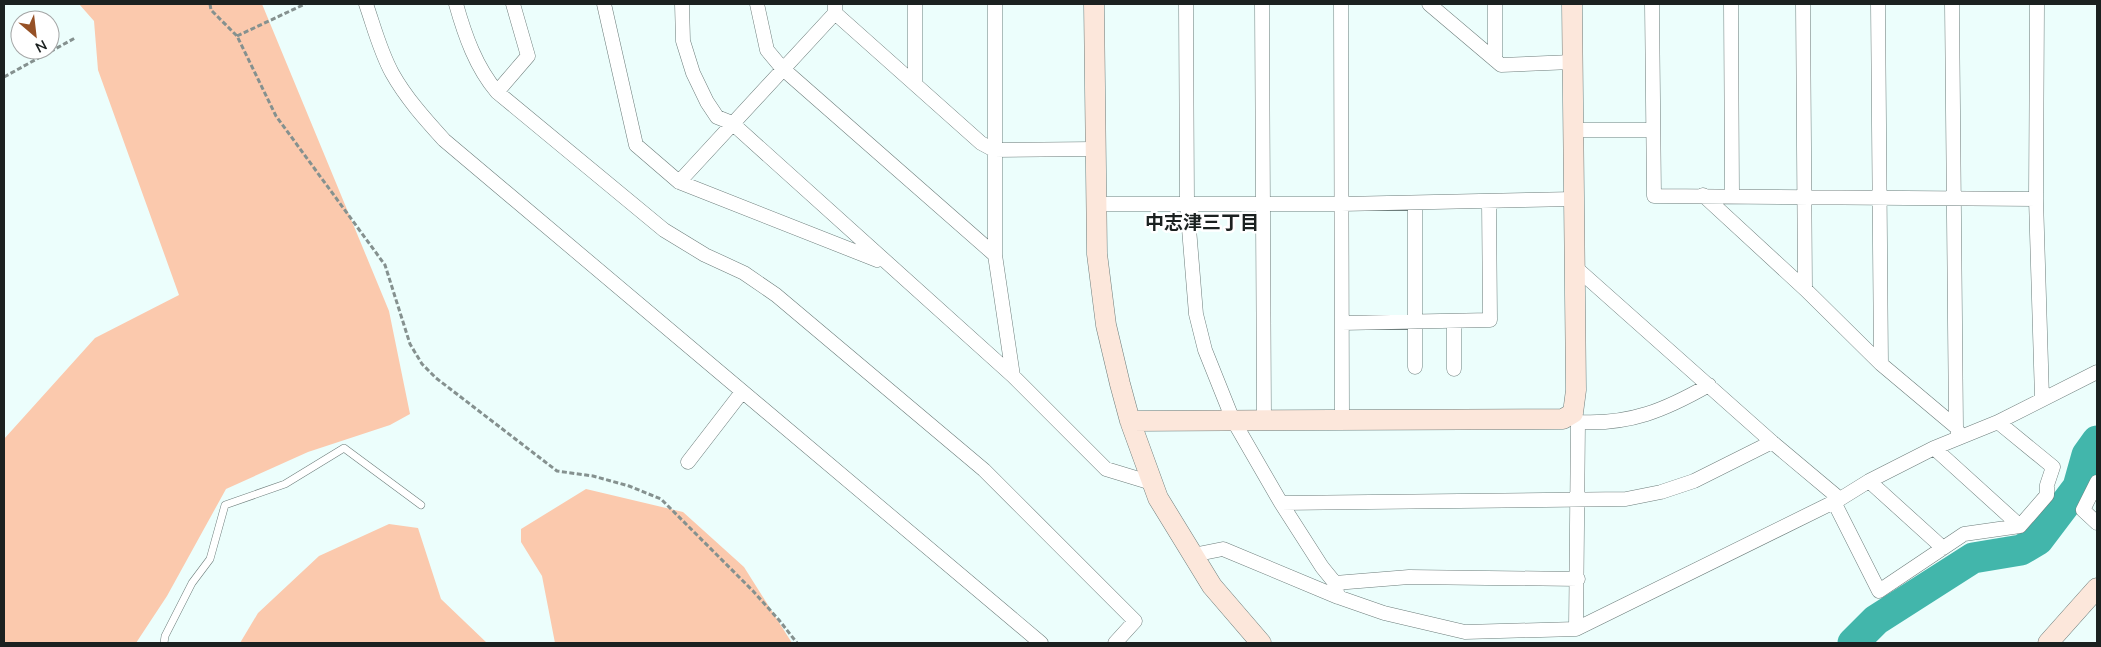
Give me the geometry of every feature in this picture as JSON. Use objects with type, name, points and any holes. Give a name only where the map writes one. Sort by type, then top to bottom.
[{"type":"street","points":[[366,4],[382,52],[392,73],[410,101],[444,140],[1041,643]]},
{"type":"street","points":[[456,4],[474,56],[486,79],[497,92],[664,230],[705,255],[744,273],[776,294],[984,470],[1135,621],[1115,643]]},
{"type":"street","points":[[497,92],[528,56],[513,4]]},
{"type":"street","points":[[604,4],[636,145],[679,182],[885,263]]},
{"type":"street","points":[[682,4],[683,41],[693,73],[707,102],[717,117],[732,123],[885,263],[1013,376],[1106,469],[1152,482]]},
{"type":"street","points":[[757,4],[767,50],[782,68],[994,255]]},
{"type":"street","points":[[915,4],[915,84]]},
{"type":"street","points":[[995,4],[994,255],[1013,376]]},
{"type":"street","points":[[1094,4],[1097,254],[1106,326],[1130,421],[1158,498],[1212,586],[1261,643]]},
{"type":"street","points":[[1186,4],[1186,204],[1196,314],[1205,350],[1233,420],[1281,503],[1322,567],[1335,583],[1338,597]]},
{"type":"street","points":[[1262,4],[1264,420]]},
{"type":"street","points":[[1341,4],[1342,419]]},
{"type":"street","points":[[1429,4],[1501,65],[1572,62]]},
{"type":"street","points":[[1495,4],[1495,60]]},
{"type":"street","points":[[1572,4],[1578,579],[1576,629]]},
{"type":"street","points":[[1652,4],[1654,196],[2036,199]]},
{"type":"street","points":[[1731,4],[1732,196]]},
{"type":"street","points":[[1803,4],[1806,289]]},
{"type":"street","points":[[1878,4],[1880,364]]},
{"type":"street","points":[[1952,4],[1959,433]]},
{"type":"street","points":[[2037,4],[2036,199],[2042,398]]},
{"type":"street","points":[[679,182],[835,8],[981,143],[994,150],[1095,149]]},
{"type":"street","points":[[1573,130],[1653,130]]},
{"type":"street","points":[[1703,195],[1806,289],[1880,364],[1959,433]]},
{"type":"street","points":[[1096,204],[1342,204],[1574,199]]},
{"type":"street","points":[[1342,323],[1490,320],[1489,201]]},
{"type":"street","points":[[1415,202],[1415,367]]},
{"type":"street","points":[[1574,266],[1837,500],[1879,591],[1964,534],[2020,526],[2046,495],[2046,485],[2054,467],[1998,422]]},
{"type":"street","points":[[1454,320],[1454,369]]},
{"type":"street","points":[[1193,556],[1223,549],[1338,597],[1461,638],[1576,629],[1837,500],[1959,433],[1998,422],[2042,398],[2097,372]]},
{"type":"street","points":[[1130,421],[1576,418],[1622,421],[1643,416],[1682,401],[1709,385]]},
{"type":"street","points":[[688,462],[742,392]]},
{"type":"street","points":[[1281,503],[1626,499],[1661,492],[1694,482],[1772,442]]},
{"type":"street","points":[[1934,448],[2020,526]]},
{"type":"street","points":[[1869,481],[1943,548]]},
{"type":"street","points":[[2097,482],[2083,510],[2097,523]]},
{"type":"street","points":[[1335,583],[1409,577],[1578,579]]},
{"type":"street","points":[[2048,643],[2094,598]]},
{"type":"lane","points":[[164,643],[192,583],[210,559],[225,505],[285,484],[344,448],[421,505]]},
{"type":"path","points":[[210,4],[211,10],[237,36],[276,116],[384,265],[410,344],[422,364],[436,378],[557,471],[593,476],[628,486],[661,500],[753,591],[779,620],[796,643]]},
{"type":"path","points":[[237,36],[305,4]]},
{"type":"path","points":[[4,77],[75,38]]},
{"type":"shaded area","points":[[79,4],[262,4],[389,311],[410,414],[390,425],[308,452],[226,489],[167,596],[136,643],[4,643],[4,439],[95,338],[179,295],[98,70],[94,21]]},
{"type":"shaded area","points":[[586,489],[683,512],[744,567],[792,643],[555,643],[542,576],[521,542],[521,529]]},
{"type":"shaded area","points":[[389,524],[418,528],[441,599],[487,643],[240,643],[258,613],[319,556]]},
{"type":"waterway","points":[[1853,643],[1876,620],[1973,558],[2021,550],[2038,540],[2078,487],[2087,455],[2097,441]]},
{"type":"district","name":"中志津三丁目","points":[[1202,222]]}]
